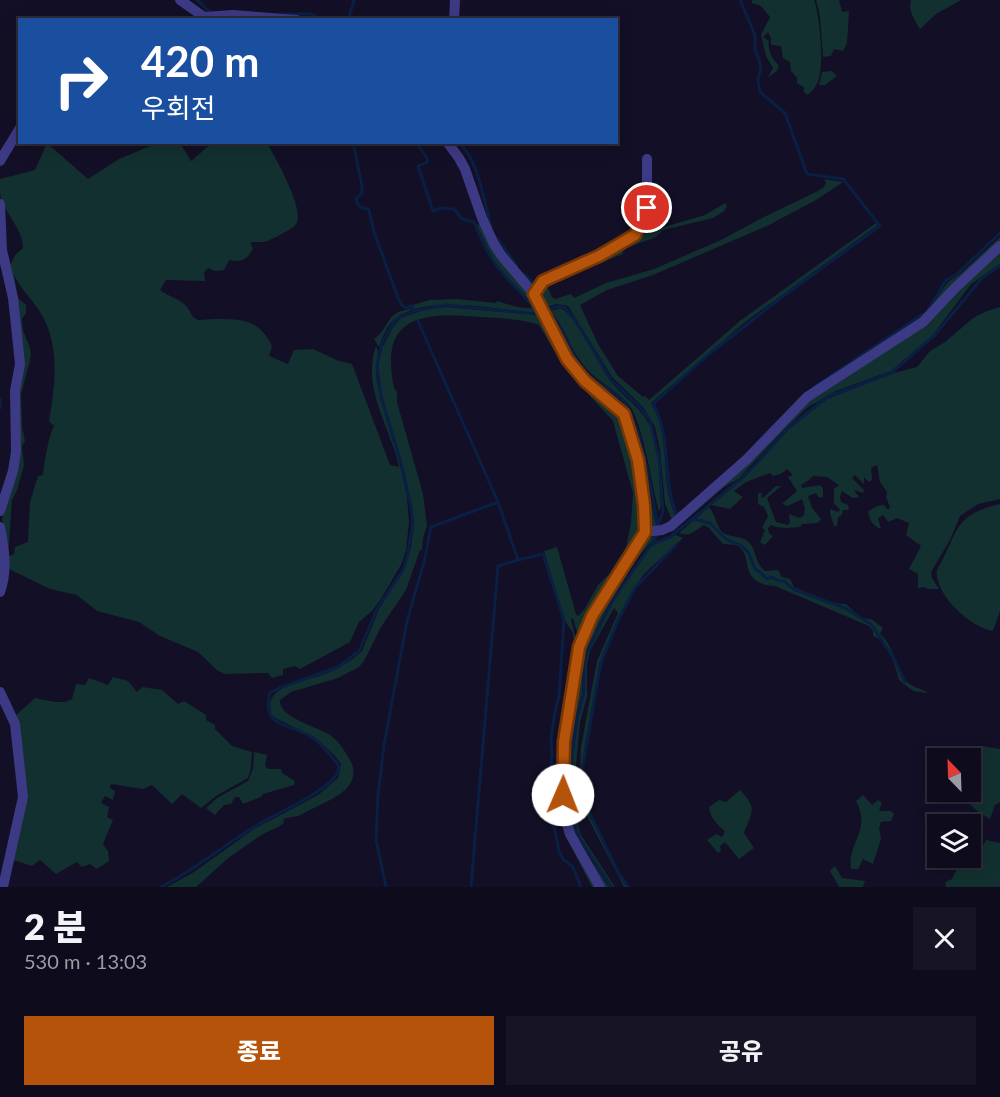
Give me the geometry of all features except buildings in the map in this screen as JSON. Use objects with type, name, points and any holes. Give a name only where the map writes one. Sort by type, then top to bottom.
[{"type":"street","points":[[180,0],[199,18],[233,15],[271,18]]},
{"type":"street","points":[[454,18],[455,0]]},
{"type":"street","points":[[0,161],[18,131]]},
{"type":"street","points":[[448,144],[465,170],[494,244],[534,294],[567,359],[585,381],[624,414],[638,460],[645,532],[619,576],[601,600],[585,630],[579,647],[570,714],[565,729],[563,795],[566,820],[570,834],[600,887]]},
{"type":"street","points":[[534,294],[543,281],[599,256],[635,235],[652,195],[647,183],[647,159]]},
{"type":"street","points":[[0,204],[2,250],[13,298],[20,364],[15,391],[16,452],[13,471],[0,511]]},
{"type":"street","points":[[645,532],[662,530],[671,526],[747,459],[807,397],[923,322],[1000,246]]},
{"type":"street","points":[[0,527],[5,568],[0,592]]},
{"type":"street","points":[[0,692],[15,724],[23,797],[3,887]]},
{"type":"green space","points":[[752,0],[814,0],[820,30],[821,67],[817,84],[808,95],[804,92],[804,87],[797,83],[797,78],[791,71],[790,62],[783,58],[781,46],[771,45],[768,32],[763,37],[769,41],[770,51],[779,66],[777,71],[768,77],[773,68],[766,56],[761,35],[770,17],[761,6],[752,3]]},
{"type":"green space","points":[[816,0],[839,0],[842,12],[849,11],[847,43],[843,51],[834,49],[831,56],[823,57],[820,16]]},
{"type":"green space","points":[[911,0],[961,0],[936,14],[920,29],[911,11]]},
{"type":"green space","points":[[832,71],[837,76],[825,85],[819,85],[822,72]]},
{"type":"green space","points":[[47,144],[88,179],[119,159],[155,144],[181,144],[191,161],[211,144],[268,144],[293,196],[298,217],[296,224],[268,241],[250,243],[253,248],[249,255],[238,261],[229,260],[224,270],[215,271],[208,268],[204,272],[205,281],[166,280],[160,290],[184,304],[193,317],[199,320],[232,319],[255,325],[272,346],[269,356],[288,364],[294,350],[313,349],[339,361],[352,364],[390,465],[399,467],[375,393],[372,362],[376,346],[378,351],[377,383],[400,462],[407,496],[409,523],[402,563],[381,599],[359,622],[350,642],[300,669],[295,666],[283,669],[283,675],[272,678],[268,673],[225,674],[218,671],[198,652],[160,636],[139,622],[97,611],[77,595],[50,589],[9,569],[2,519],[18,397],[9,268],[15,255],[23,248],[17,227],[2,201],[0,179],[35,170]],"holes":[[[14,275],[36,306],[48,329],[54,355],[55,368],[49,421],[54,426],[43,475],[38,476],[30,502],[28,542],[15,547],[14,554],[8,557],[12,500],[24,465],[22,446],[25,441],[21,395],[31,356],[23,330],[22,319],[26,313],[26,305],[18,298]]]},
{"type":"green space","points":[[824,179],[843,182],[816,200],[769,225],[653,275],[607,290],[580,305],[598,344],[618,376],[649,400],[741,320],[876,223],[878,225],[744,323],[651,403],[662,430],[668,488],[676,516],[748,454],[815,387],[923,316],[948,282],[960,274],[1000,237],[1000,242],[931,312],[845,369],[673,522],[665,504],[660,450],[655,427],[643,407],[612,377],[568,306],[557,304],[547,307],[541,290],[545,282],[644,233],[705,215],[725,203],[727,206],[724,211],[713,218],[663,230],[656,237],[626,248],[623,254],[550,283],[548,288],[555,299],[571,294],[574,298],[606,283],[654,269],[721,240],[818,191],[826,183]]},
{"type":"green space","points":[[480,222],[496,256],[528,292],[534,306],[493,259],[477,226]]},
{"type":"green space","points":[[1000,249],[1000,264],[971,284],[933,335],[891,371],[836,391],[808,407],[738,479],[724,487],[673,531],[655,537],[636,560],[611,600],[583,658],[582,694],[576,716],[568,777],[570,808],[577,839],[609,887],[603,887],[573,833],[566,796],[569,733],[580,663],[590,627],[643,541],[666,531],[808,399],[912,334]]},
{"type":"green space","points":[[456,299],[496,303],[497,301],[518,307],[533,308],[535,313],[462,305],[425,307],[409,311],[395,319],[387,328],[379,347],[374,339],[398,312],[414,309],[413,305],[429,300]]},
{"type":"green space","points":[[446,307],[541,315],[550,335],[622,417],[635,459],[641,528],[579,639],[573,618],[571,619],[577,644],[562,815],[597,887],[592,887],[564,833],[559,810],[557,786],[559,731],[571,673],[574,643],[573,633],[565,621],[544,551],[557,547],[578,616],[626,547],[631,523],[633,493],[613,421],[565,369],[539,325],[510,319],[440,316],[423,318],[409,324],[399,333],[393,346],[391,364],[394,388],[397,392],[397,402],[423,494],[427,526],[422,550],[420,550],[406,590],[381,627],[359,667],[338,678],[291,692],[280,700],[281,706],[292,717],[324,732],[339,743],[353,769],[350,784],[330,800],[298,816],[284,819],[283,824],[261,835],[227,859],[196,887],[167,887],[194,872],[254,829],[318,795],[338,778],[341,764],[334,755],[316,738],[275,718],[271,714],[270,702],[279,690],[286,686],[325,674],[340,667],[362,651],[379,609],[403,571],[411,547],[414,524],[405,474],[382,395],[378,366],[380,352],[393,327],[401,318],[426,309]]},
{"type":"green space","points":[[1000,307],[1000,499],[978,504],[960,516],[950,540],[931,572],[939,589],[922,587],[918,589],[918,574],[909,569],[921,546],[906,535],[909,523],[897,518],[888,522],[883,515],[878,518],[881,529],[871,521],[868,512],[872,509],[882,505],[888,510],[890,507],[886,497],[887,492],[880,482],[877,465],[871,468],[872,480],[869,482],[864,477],[864,484],[855,475],[852,478],[864,490],[863,493],[854,490],[859,497],[853,498],[842,491],[841,502],[848,505],[849,510],[843,510],[842,515],[838,517],[837,526],[834,526],[830,509],[838,512],[840,510],[834,503],[834,489],[839,485],[827,477],[813,476],[801,485],[802,488],[820,485],[823,488],[823,497],[819,498],[816,493],[808,496],[812,508],[821,519],[818,523],[802,524],[800,527],[781,528],[771,525],[768,528],[769,533],[773,536],[765,545],[760,542],[765,530],[762,528],[768,516],[764,507],[758,504],[758,493],[762,493],[763,498],[776,486],[781,486],[767,498],[776,522],[788,525],[789,514],[800,518],[804,515],[802,499],[788,506],[782,504],[797,491],[788,477],[793,475],[787,469],[781,474],[773,476],[770,473],[746,482],[734,491],[743,497],[730,509],[711,505],[744,478],[789,429],[827,399],[894,373],[917,367],[930,351],[945,342],[973,318]]},
{"type":"green space","points":[[560,308],[567,312],[580,328],[612,383],[642,413],[651,428],[659,467],[661,506],[659,512],[643,440],[634,414],[623,399],[581,362],[550,311]]},
{"type":"green space","points":[[546,310],[586,375],[617,398],[627,409],[637,438],[657,529],[650,528],[648,525],[630,421],[575,367]]},
{"type":"green space","points":[[1000,504],[1000,611],[993,631],[974,623],[955,608],[941,589],[937,570],[954,535],[965,520],[984,508]]},
{"type":"green space","points":[[709,507],[722,532],[749,542],[758,563],[765,571],[778,570],[782,577],[790,579],[794,587],[833,603],[846,604],[861,618],[871,619],[883,628],[880,634],[889,644],[906,681],[928,693],[913,691],[899,680],[887,648],[881,640],[873,636],[873,631],[869,626],[775,586],[755,580],[748,569],[743,550],[736,545],[723,544],[704,525],[689,534],[679,533]]},
{"type":"green space","points":[[676,535],[683,538],[645,573],[617,620],[600,663],[585,745],[583,802],[619,875],[628,887],[624,887],[589,820],[579,795],[581,747],[597,661],[618,613],[614,608],[590,651],[587,664],[587,696],[580,722],[574,786],[576,818],[581,835],[615,887],[613,887],[580,839],[569,786],[578,719],[585,692],[584,664],[587,652],[613,602],[638,564],[652,545]]},
{"type":"green space","points":[[113,677],[128,681],[137,692],[142,687],[162,690],[178,704],[184,701],[206,715],[206,720],[215,725],[215,729],[232,746],[252,752],[248,778],[216,796],[201,808],[182,794],[172,804],[152,785],[143,789],[111,784],[110,788],[115,791],[113,800],[105,796],[101,803],[109,807],[107,817],[113,820],[103,844],[108,851],[109,861],[97,869],[90,864],[82,867],[77,862],[56,874],[40,860],[32,866],[10,859],[23,819],[14,717],[35,698],[65,702],[72,699],[76,684],[85,685],[89,678],[108,685]]},
{"type":"green space","points":[[981,746],[1000,749],[1000,802],[995,805],[990,819],[967,802],[981,802],[981,748],[974,748]]},
{"type":"green space","points":[[254,752],[267,755],[265,766],[268,769],[281,769],[282,773],[295,781],[294,785],[263,794],[243,804],[239,797],[235,797],[231,804],[224,805],[215,815],[206,808],[217,798],[248,781],[253,769]]},
{"type":"green space","points":[[740,790],[752,810],[744,833],[754,848],[739,859],[725,842],[720,846],[721,851],[718,853],[707,840],[716,834],[722,837],[725,831],[714,820],[709,807],[719,800],[726,802]]},
{"type":"green space","points":[[863,795],[872,805],[878,800],[882,803],[879,811],[891,811],[894,814],[891,821],[881,822],[879,828],[881,839],[873,864],[863,859],[858,869],[851,869],[852,851],[861,820],[856,801]]},
{"type":"green space","points":[[986,840],[1000,843],[1000,887],[946,887],[945,882],[952,879],[956,868],[981,868],[982,848]]},
{"type":"green space","points":[[835,866],[842,878],[865,881],[863,887],[839,887],[830,871]]},
{"type":"waterway","points":[[197,0],[211,13]]},
{"type":"waterway","points":[[349,18],[354,0]]},
{"type":"waterway","points":[[680,512],[676,514],[672,500],[663,430],[653,404],[708,355],[778,300],[880,226],[843,179],[807,174],[785,113],[760,92],[758,80],[761,66],[755,49],[755,35],[740,0]]},
{"type":"waterway","points":[[280,14],[312,14],[319,18]]},
{"type":"waterway","points":[[353,144],[362,186],[362,193],[356,199],[357,202],[361,207],[369,210],[374,232],[398,298],[406,308],[412,306],[413,308]]},
{"type":"waterway","points":[[417,144],[427,158],[427,162],[418,166],[433,211],[441,208],[454,209],[462,219],[474,222],[495,263],[538,314]]},
{"type":"waterway","points":[[461,144],[476,171],[491,226]]},
{"type":"waterway","points":[[928,310],[946,280],[957,274],[1000,233]]},
{"type":"waterway","points":[[497,238],[517,266]]},
{"type":"waterway","points":[[651,545],[670,537],[735,484],[787,429],[827,397],[891,373],[934,336],[982,278],[1000,266]]},
{"type":"waterway","points":[[524,274],[535,285]]},
{"type":"waterway","points":[[161,887],[259,824],[313,794],[332,780],[337,773],[339,766],[319,743],[305,733],[274,719],[268,705],[270,693],[338,667],[359,651],[377,609],[403,570],[413,523],[411,506],[381,397],[377,366],[382,343],[393,323],[414,311],[446,305],[538,314]]},
{"type":"waterway","points":[[547,310],[558,306],[565,308],[575,320],[611,380],[640,407],[650,421],[659,458],[663,511],[658,525]]},
{"type":"waterway","points":[[548,312],[558,324],[585,372],[621,398],[628,408],[645,458],[658,526]]},
{"type":"waterway","points":[[814,387],[923,314]]},
{"type":"waterway","points":[[418,321],[498,502],[518,560],[498,566],[471,887]]},
{"type":"waterway","points":[[0,399],[0,408]]},
{"type":"waterway","points":[[386,887],[376,840],[384,745],[407,621],[424,562],[431,527],[498,502]]},
{"type":"waterway","points":[[693,519],[710,523],[726,539],[742,546],[748,552],[755,569],[767,579],[772,577],[784,581],[793,589],[845,608],[871,624],[895,660],[905,682]]},
{"type":"waterway","points":[[611,887],[580,839],[574,825],[568,786],[577,718],[584,692],[584,664],[587,652],[612,601],[657,536]]},
{"type":"waterway","points":[[629,887],[619,874],[584,801],[583,765],[601,662],[618,621],[635,588],[676,545]]},
{"type":"waterway","points":[[518,560],[543,554],[564,620],[559,697],[551,738],[552,756],[549,782],[559,851],[563,859],[573,867],[581,887]]},
{"type":"route","points":[[563,795],[565,729],[570,714],[579,647],[601,600],[619,576],[645,532],[644,505],[638,460],[624,414],[585,381],[567,359],[534,294],[543,281],[612,250],[635,235],[647,208]]}]
